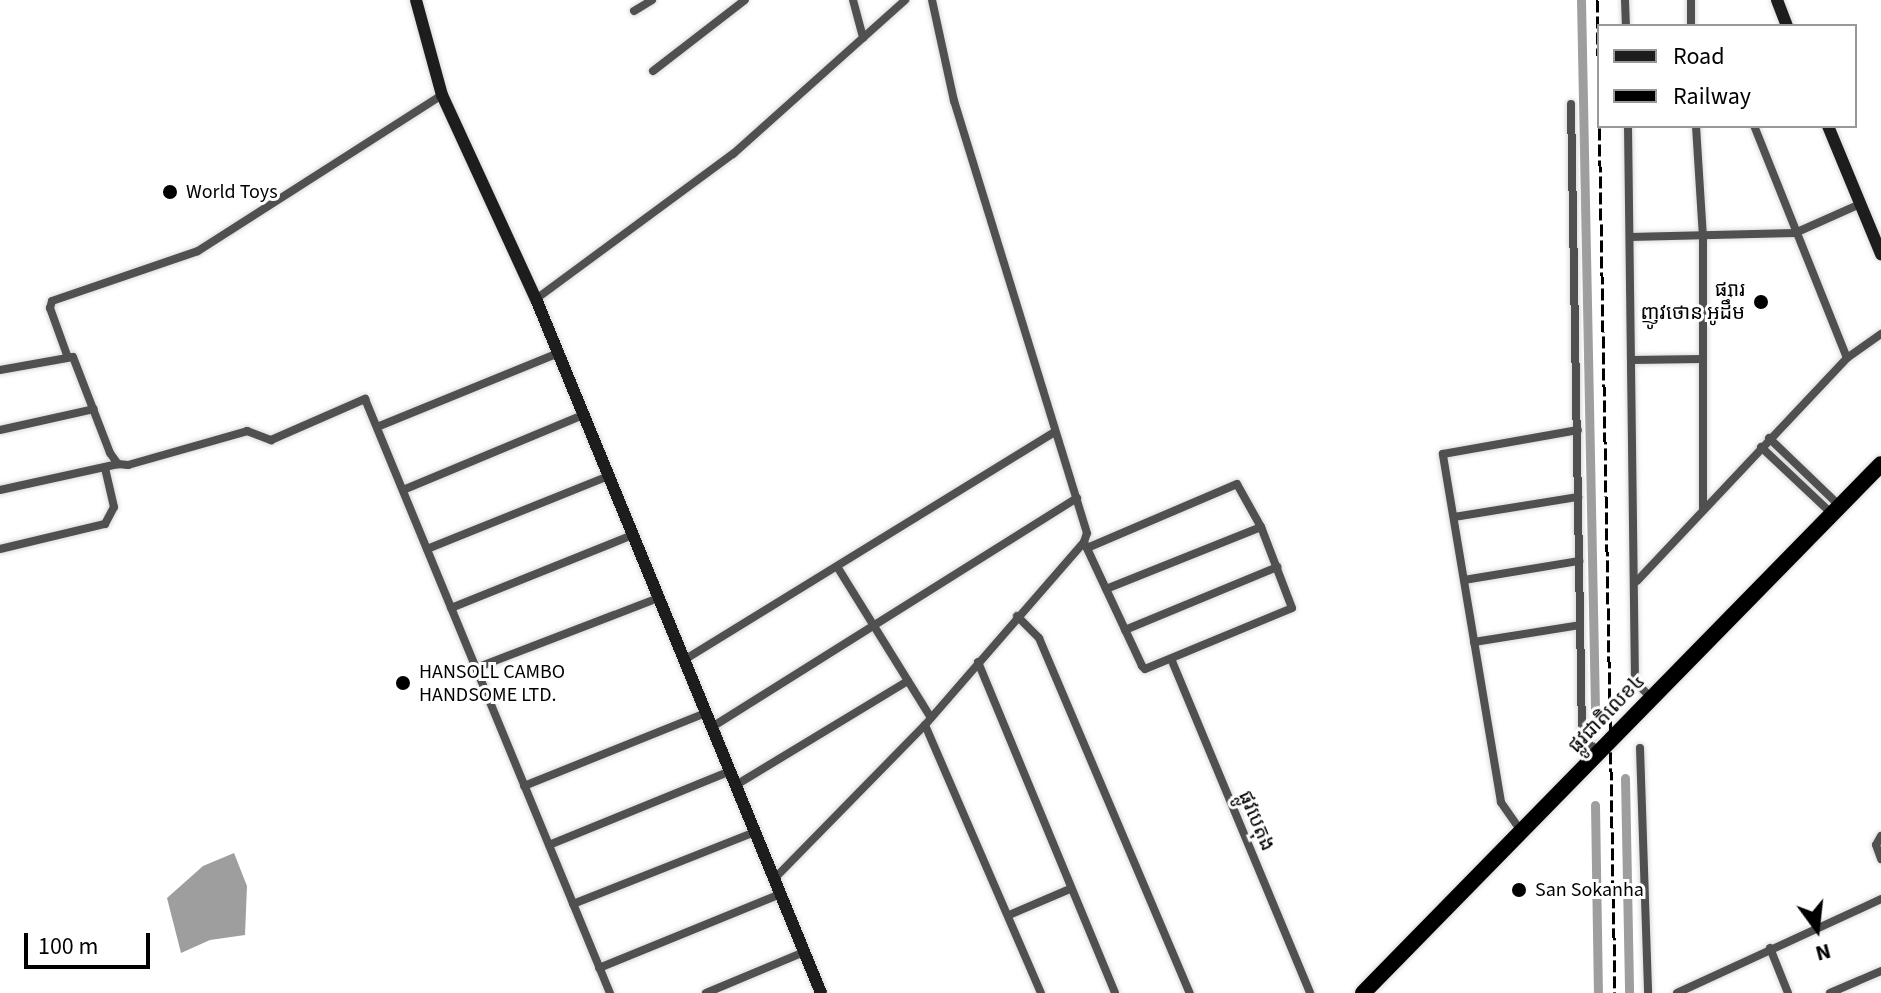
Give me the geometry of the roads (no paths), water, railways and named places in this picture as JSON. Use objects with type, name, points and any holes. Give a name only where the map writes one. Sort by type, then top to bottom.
[{"type":"highway","name":"ផ្លូវជាតិលេខ៤","points":[[1363,993],[1881,464]]},
{"type":"street","points":[[416,0],[442,95],[536,299],[821,993]]},
{"type":"street","points":[[634,11],[652,0]]},
{"type":"street","points":[[653,71],[745,0]]},
{"type":"street","points":[[853,0],[863,38]]},
{"type":"street","points":[[536,299],[733,154],[905,0]]},
{"type":"street","points":[[774,879],[928,722],[1017,616],[1086,545],[1233,484],[1242,491],[1261,527],[1289,610],[1172,661],[1145,669],[1086,545],[1086,522],[1054,432],[954,101],[932,0]]},
{"type":"street","points":[[1625,0],[1626,24]]},
{"type":"street","points":[[1691,0],[1691,24]]},
{"type":"street","points":[[1777,0],[1786,24]]},
{"type":"street","points":[[118,464],[79,365],[67,355],[50,308],[52,301],[198,251],[442,95]]},
{"type":"street","points":[[1571,104],[1582,735],[1598,752]]},
{"type":"street","points":[[1628,128],[1635,681],[1651,698]]},
{"type":"street","points":[[1696,128],[1703,237],[1703,509]]},
{"type":"street","points":[[1755,128],[1847,358]]},
{"type":"street","points":[[1829,128],[1881,254]]},
{"type":"street","points":[[1630,237],[1795,233],[1860,204]]},
{"type":"street","points":[[1636,581],[1847,358],[1881,334]]},
{"type":"street","points":[[377,427],[558,353]]},
{"type":"street","points":[[0,370],[67,355]]},
{"type":"street","points":[[1632,360],[1702,359]]},
{"type":"street","points":[[0,490],[105,468],[247,431],[271,440],[365,399],[610,993]]},
{"type":"street","points":[[0,430],[94,409]]},
{"type":"street","points":[[403,490],[583,415]]},
{"type":"street","points":[[1521,831],[1505,814],[1501,802],[1443,454],[1578,430]]},
{"type":"street","points":[[684,660],[838,568],[1054,432]]},
{"type":"street","points":[[1769,438],[1836,510]]},
{"type":"street","points":[[1761,447],[1836,510]]},
{"type":"street","points":[[0,549],[105,524],[114,507],[105,468]]},
{"type":"street","points":[[427,549],[609,476]]},
{"type":"street","points":[[1454,517],[1578,497]]},
{"type":"street","points":[[712,727],[1077,498]]},
{"type":"street","points":[[1106,589],[1261,527]]},
{"type":"street","points":[[451,608],[633,535]]},
{"type":"street","points":[[1464,580],[1579,561]]},
{"type":"street","points":[[1125,630],[1277,567]]},
{"type":"street","points":[[838,568],[908,681],[928,722],[1041,993]]},
{"type":"street","points":[[476,668],[658,598]]},
{"type":"street","points":[[1017,616],[1039,638],[1190,993]]},
{"type":"street","points":[[1474,642],[1580,625]]},
{"type":"street","name":"ផ្លូវបេតុង","points":[[1172,661],[1310,993]]},
{"type":"street","points":[[978,662],[1115,993]]},
{"type":"street","points":[[736,785],[908,681]]},
{"type":"street","points":[[524,786],[706,713]]},
{"type":"street","points":[[1640,748],[1648,993]]},
{"type":"street","points":[[549,845],[730,771]]},
{"type":"street","points":[[573,904],[755,832]]},
{"type":"street","points":[[1881,836],[1876,845],[1881,859]]},
{"type":"street","points":[[1009,915],[1070,889]]},
{"type":"street","points":[[599,968],[780,894]]},
{"type":"street","points":[[1677,993],[1881,899]]},
{"type":"street","points":[[1770,948],[1788,993]]},
{"type":"street","points":[[706,993],[804,952]]},
{"type":"street","points":[[1830,993],[1881,971]]},
{"type":"waterway","points":[[1581,0],[1595,709]]},
{"type":"waterway","points":[[1625,778],[1629,993]]},
{"type":"waterway","points":[[1595,805],[1598,993]]},
{"type":"railway","points":[[1597,0],[1597,24]]},
{"type":"railway","points":[[1599,128],[1615,993]]},
{"type":"place","name":"World Toys","points":[[170,192]]},
{"type":"place","name":"ផ្សារ ញូវថោន អូដឹម","points":[[1761,302]]},
{"type":"place","name":"HANSOLL CAMBO HANDSOME LTD.","points":[[403,683]]},
{"type":"place","name":"San Sokanha","points":[[1519,890]]}]
